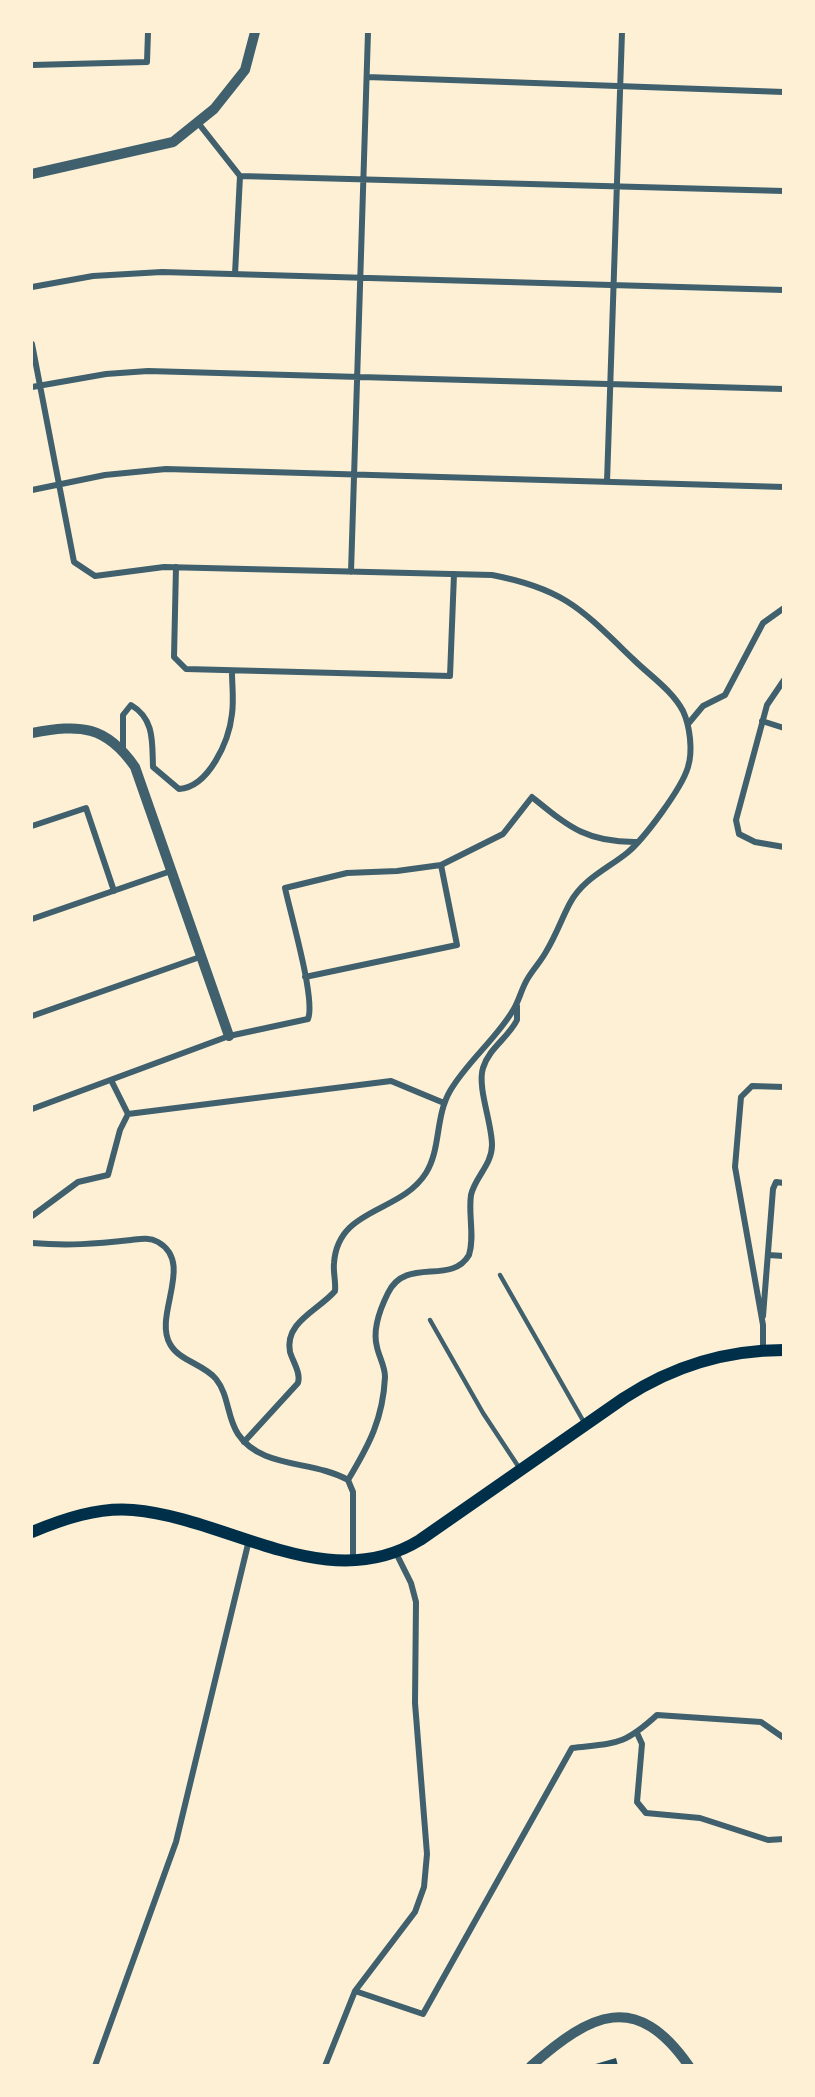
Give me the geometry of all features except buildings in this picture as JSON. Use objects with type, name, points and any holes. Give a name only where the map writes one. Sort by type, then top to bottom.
[{"type":"main road","points":[[32,1532],[84,1514],[132,1510],[161,1514],[313,1558],[353,1561],[396,1553],[420,1540],[647,1383],[672,1371],[712,1358],[763,1350],[783,1350]]},
{"type":"street","points":[[32,65],[147,62],[148,32]]},
{"type":"street","points":[[32,174],[173,142],[214,110],[245,70],[255,32]]},
{"type":"street","points":[[351,572],[368,32]]},
{"type":"street","points":[[607,482],[622,32]]},
{"type":"street","points":[[367,77],[783,92]]},
{"type":"street","points":[[198,124],[240,176],[236,273]]},
{"type":"street","points":[[240,176],[783,191]]},
{"type":"street","points":[[32,288],[124,273],[236,273],[783,290]]},
{"type":"street","points":[[32,344],[74,562],[94,576],[176,567],[492,575],[520,580],[544,588],[571,602],[663,687],[682,709],[687,724],[690,743],[688,767],[652,826],[629,851],[591,877],[577,892],[549,948],[528,978],[517,1005],[457,1080],[444,1103],[434,1151],[425,1174],[407,1195],[371,1210],[346,1232],[339,1243],[334,1263],[335,1291],[296,1325],[290,1341],[299,1375],[298,1383],[244,1442]]},
{"type":"street","points":[[32,387],[106,374],[148,371],[783,388]]},
{"type":"street","points":[[32,490],[105,475],[166,469],[783,487]]},
{"type":"street","points":[[176,567],[174,657],[186,669],[232,672],[450,676],[454,574]]},
{"type":"street","points":[[687,724],[704,706],[725,695],[763,624],[783,608]]},
{"type":"street","points":[[123,750],[123,715],[131,705],[141,711],[153,733],[153,767],[179,789],[190,789],[204,778],[221,749],[232,715],[232,672]]},
{"type":"street","points":[[783,680],[766,705],[751,770],[736,813],[736,828],[739,834],[746,839],[783,847]]},
{"type":"street","points":[[762,721],[783,728]]},
{"type":"street","points":[[32,733],[74,727],[93,730],[123,750],[135,767],[229,1036]]},
{"type":"street","points":[[32,1109],[229,1036],[308,1018],[311,1012],[305,977],[285,888],[346,873],[397,871],[441,865],[503,834],[532,797],[583,834],[622,842],[638,842]]},
{"type":"street","points":[[32,826],[87,808],[114,891]]},
{"type":"street","points":[[305,977],[458,945],[441,865]]},
{"type":"street","points":[[32,919],[171,871]]},
{"type":"street","points":[[32,1016],[200,957]]},
{"type":"street","points":[[348,1480],[374,1435],[378,1419],[385,1376],[376,1333],[379,1314],[389,1291],[398,1279],[406,1274],[458,1267],[469,1255],[471,1197],[489,1161],[492,1148],[490,1122],[481,1078],[482,1071],[493,1049],[515,1025],[518,1016],[517,1005]]},
{"type":"street","points":[[111,1080],[128,1114]]},
{"type":"street","points":[[128,1114],[391,1082],[444,1103]]},
{"type":"street","points":[[763,1325],[735,1167],[741,1097],[752,1086],[783,1087]]},
{"type":"street","points":[[32,1216],[78,1182],[108,1175],[120,1130],[128,1114]]},
{"type":"street","points":[[763,1350],[772,1189],[776,1182],[783,1182]]},
{"type":"street","points":[[32,1243],[77,1246],[148,1239],[164,1247],[171,1259],[173,1271],[165,1328],[167,1339],[175,1351],[216,1379],[234,1427],[244,1442],[275,1460],[310,1465],[348,1480],[353,1492],[353,1561]]},
{"type":"street","points":[[768,1255],[783,1256]]},
{"type":"street","points":[[95,2066],[176,1842],[249,1540]]},
{"type":"street","points":[[325,2066],[355,1991],[415,1912],[423,1895],[426,1876],[426,1831],[415,1703],[416,1602],[411,1583],[396,1553]]},
{"type":"street","points":[[355,1991],[423,2014],[572,1748],[621,1742],[637,1733],[657,1715],[760,1722],[783,1738]]},
{"type":"street","points":[[637,1733],[642,1744],[637,1802],[646,1813],[700,1818],[768,1840],[783,1839]]},
{"type":"street","points":[[531,2066],[581,2027],[592,2022],[626,2017],[655,2028],[674,2044],[689,2066]]},
{"type":"lane","points":[[500,1275],[585,1425]]},
{"type":"lane","points":[[430,1320],[483,1413],[521,1470]]}]
